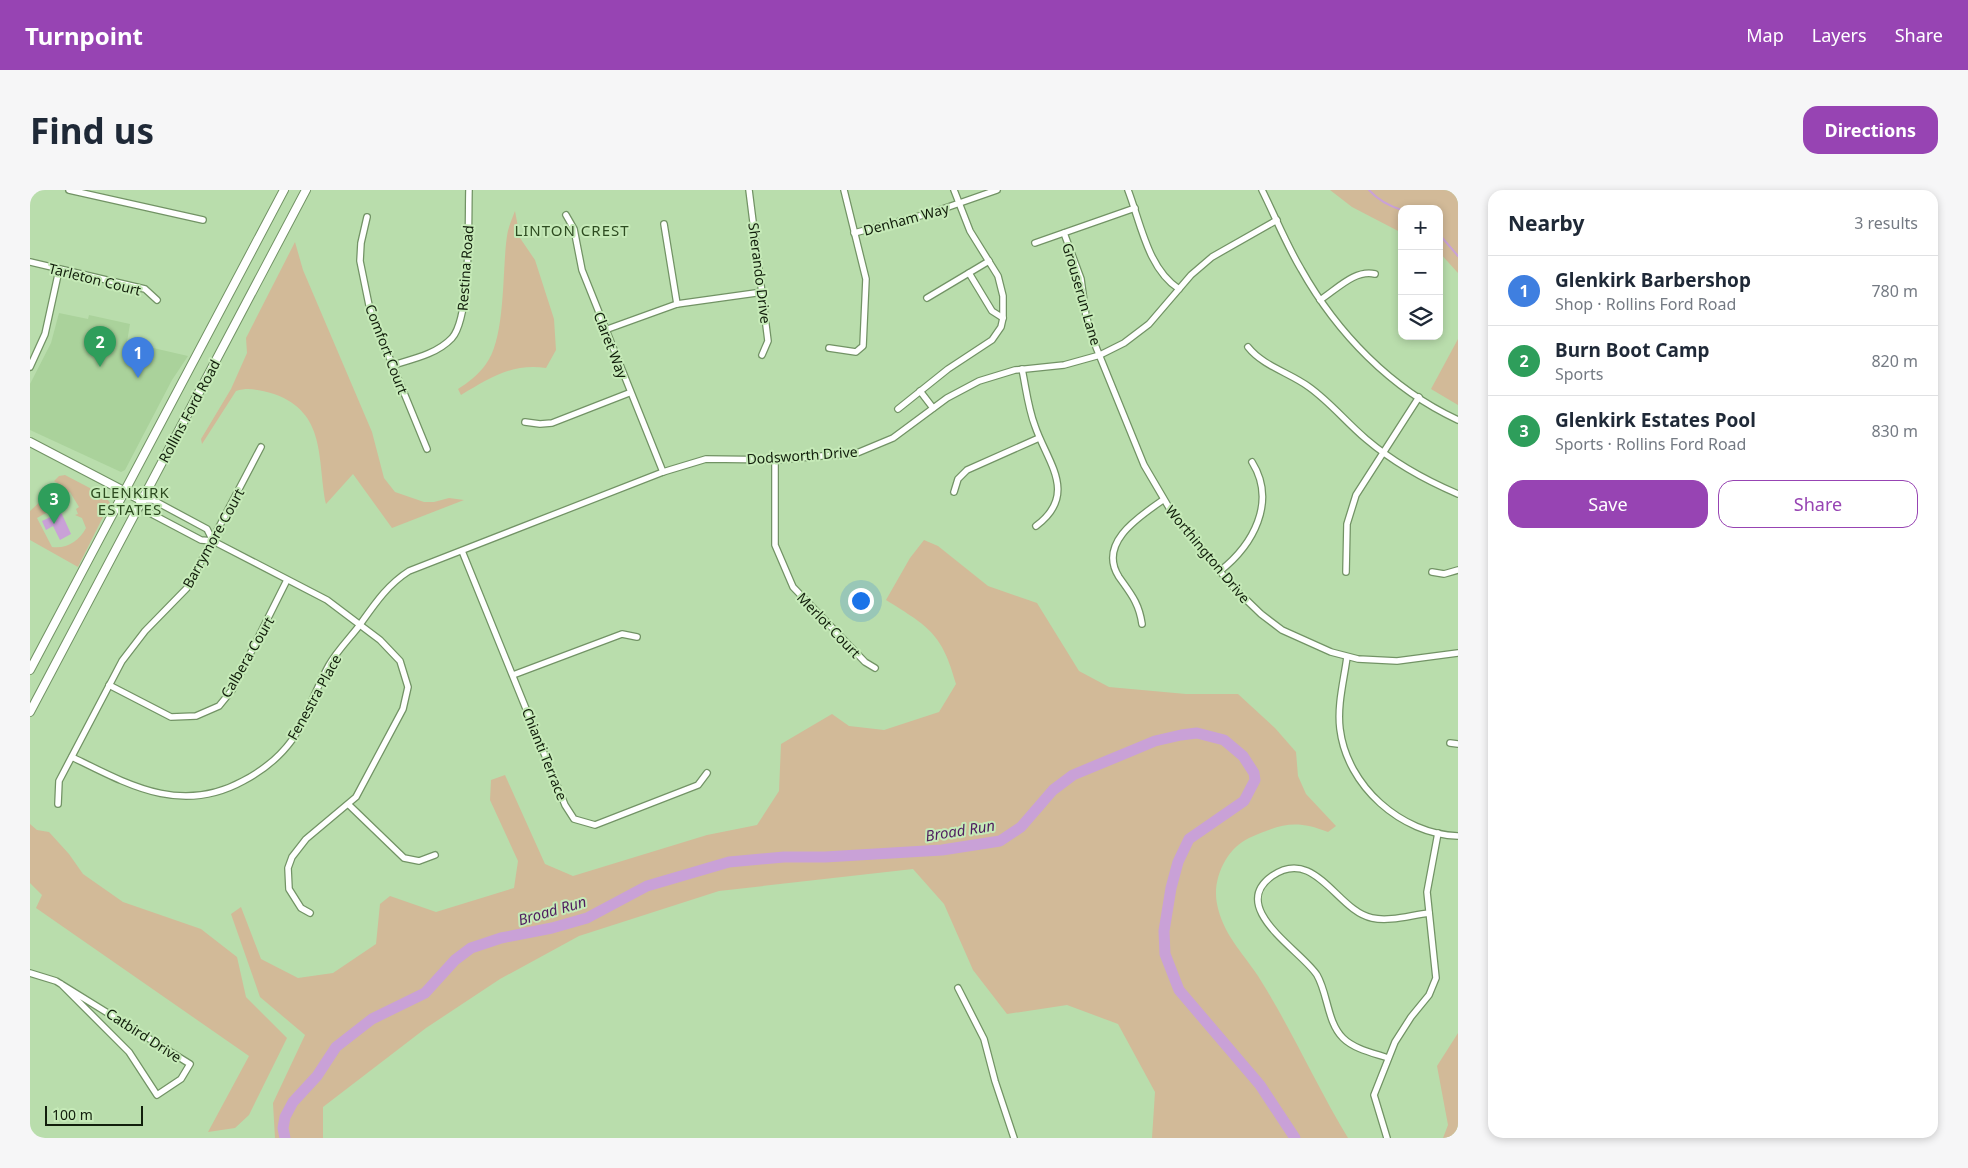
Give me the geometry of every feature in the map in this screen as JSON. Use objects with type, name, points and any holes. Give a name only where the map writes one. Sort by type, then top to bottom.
[{"type":"main road","name":"Rollins Ford Road","points":[[30,670],[284,190]]},
{"type":"main road","name":"Rollins Ford Road","points":[[30,712],[306,190]]},
{"type":"main road","points":[[30,442],[142,500]]},
{"type":"street","points":[[69,190],[204,220]]},
{"type":"street","name":"Restina Road","points":[[393,365],[427,355],[442,346],[452,337],[460,324],[464,297],[469,190]]},
{"type":"street","name":"Sherando Drive","points":[[749,190],[768,341],[762,355]]},
{"type":"street","points":[[829,348],[856,352],[863,346],[866,279],[844,190]]},
{"type":"street","points":[[898,409],[948,369],[992,340],[1001,327],[1003,318],[1001,286],[989,261],[970,231],[954,190]]},
{"type":"street","name":"Denham Way","points":[[854,233],[958,204],[997,190]]},
{"type":"street","points":[[1128,190],[1159,271],[1179,289]]},
{"type":"street","points":[[1262,190],[1299,267],[1341,328],[1369,358],[1418,397],[1458,420]]},
{"type":"street","name":"Grouserun Lane","points":[[1035,243],[1135,208]]},
{"type":"street","name":"Claret Way","points":[[566,215],[574,229],[582,270],[629,392],[663,472]]},
{"type":"street","name":"Comfort Court","points":[[367,217],[361,243],[360,261],[370,310],[427,448]]},
{"type":"street","name":"Dodsworth Drive","points":[[360,625],[378,598],[398,578],[410,571],[663,472],[706,459],[775,460],[857,454],[893,438],[933,408],[979,381],[1022,369],[1064,365],[1100,355],[1137,334],[1158,315],[1191,275],[1212,257],[1277,220]]},
{"type":"street","points":[[664,224],[677,304]]},
{"type":"street","name":"Grouserun Lane","points":[[1064,232],[1081,279],[1086,316],[1100,355]]},
{"type":"street","points":[[927,298],[989,261]]},
{"type":"street","name":"Tarleton Court","points":[[30,262],[145,289],[157,300]]},
{"type":"street","points":[[30,367],[45,334],[59,270]]},
{"type":"street","points":[[1320,300],[1357,275],[1368,272],[1375,274]]},
{"type":"street","points":[[968,274],[992,311],[1003,318]]},
{"type":"street","points":[[606,330],[677,304],[763,292]]},
{"type":"street","points":[[1248,347],[1256,358],[1286,372],[1312,389],[1382,452],[1422,477],[1458,494]]},
{"type":"street","name":"Worthington Drive","points":[[1100,355],[1144,465],[1163,500],[1220,572],[1246,601],[1282,630],[1318,647],[1348,657],[1397,661],[1458,653]]},
{"type":"street","points":[[1022,369],[1032,416],[1039,438],[1055,469],[1058,489],[1054,505],[1049,514],[1036,526]]},
{"type":"street","points":[[920,391],[933,408]]},
{"type":"street","points":[[525,422],[552,423],[629,392]]},
{"type":"street","points":[[1346,572],[1346,538],[1350,510],[1361,485],[1418,397]]},
{"type":"street","points":[[954,492],[958,479],[967,470],[1039,438]]},
{"type":"street","name":"Barrymore Court","points":[[58,804],[59,781],[122,661],[145,631],[187,588],[214,540],[261,447]]},
{"type":"street","name":"Merlot Court","points":[[775,460],[775,545],[793,587],[864,662],[875,668]]},
{"type":"street","points":[[1220,572],[1245,548],[1260,519],[1261,486],[1252,462]]},
{"type":"street","points":[[214,540],[207,529],[152,500],[142,500],[148,512],[201,540],[214,540],[327,600],[380,640],[400,661],[408,687],[403,709],[360,790],[349,805],[296,848],[288,868],[288,880],[293,897],[301,908],[310,913]]},
{"type":"street","points":[[1142,624],[1140,607],[1115,568],[1114,552],[1126,529],[1163,500]]},
{"type":"street","name":"Chianti Terrace","points":[[462,551],[565,805],[574,819],[595,825],[698,785],[707,773]]},
{"type":"street","points":[[1432,572],[1444,574],[1458,570]]},
{"type":"street","name":"Calbera Court","points":[[109,685],[172,717],[196,716],[219,706],[232,690],[288,580]]},
{"type":"street","name":"Fenestra Place","points":[[72,757],[126,784],[162,795],[182,797],[202,795],[238,784],[267,767],[291,741],[330,664],[360,625]]},
{"type":"street","points":[[513,675],[622,634],[637,637]]},
{"type":"street","points":[[1348,657],[1339,716],[1343,742],[1351,765],[1368,789],[1386,808],[1407,821],[1438,833],[1458,836]]},
{"type":"street","points":[[1450,743],[1458,744]]},
{"type":"street","points":[[349,805],[404,858],[419,861],[435,855]]},
{"type":"street","points":[[1387,1138],[1374,1095],[1388,1058],[1402,1030],[1433,987],[1436,970],[1429,913],[1428,881],[1438,833]]},
{"type":"street","points":[[1388,1058],[1352,1044],[1340,1034],[1318,976],[1264,920],[1259,905],[1261,892],[1268,880],[1280,872],[1301,869],[1317,876],[1356,911],[1372,919],[1384,920],[1429,913]]},
{"type":"street","name":"Catbird Drive","points":[[30,973],[51,978],[104,1008],[190,1064],[181,1079],[157,1094],[129,1052],[61,984]]},
{"type":"street","points":[[958,988],[984,1038],[995,1081],[1014,1138]]},
{"type":"shaded area","points":[[1330,190],[1458,190],[1458,273],[1443,256],[1443,205],[1398,205],[1398,231],[1352,207]]},
{"type":"shaded area","points":[[515,211],[520,238],[535,260],[554,319],[556,350],[546,368],[522,368],[502,373],[461,395],[458,389],[483,368],[497,338],[502,303],[505,250],[509,227]]},
{"type":"shaded area","points":[[295,242],[303,270],[372,432],[384,478],[395,492],[424,502],[434,502],[449,498],[464,500],[392,528],[353,474],[326,504],[320,454],[311,425],[303,413],[291,402],[260,390],[246,389],[236,391],[202,444],[201,439],[231,389],[247,353],[246,338]]},
{"type":"shaded area","points":[[59,313],[88,319],[89,315],[130,324],[127,342],[188,356],[172,380],[125,470],[121,472],[30,430],[30,384],[51,343]]},
{"type":"shaded area","points":[[1458,339],[1458,405],[1431,389]]},
{"type":"shaded area","points":[[65,475],[105,496],[110,503],[78,567],[30,540],[30,511],[59,484],[54,481],[59,476]],"holes":[[[70,492],[79,507],[76,509],[78,514],[75,515],[82,518],[86,528],[83,533],[68,545],[52,547],[37,518],[62,504],[60,498]]]},
{"type":"shaded area","points":[[61,512],[71,534],[60,540],[53,526],[46,530],[42,521]]},
{"type":"shaded area","points":[[924,540],[938,546],[988,586],[1037,603],[1079,671],[1109,687],[1186,694],[1238,694],[1275,728],[1296,752],[1298,776],[1306,794],[1336,826],[1328,832],[1306,825],[1288,825],[1270,829],[1241,843],[1227,857],[1222,866],[1217,885],[1217,904],[1228,934],[1270,996],[1348,1138],[1152,1138],[1155,1092],[1118,1024],[1067,1005],[1007,1014],[973,970],[944,904],[913,869],[719,891],[579,936],[500,979],[426,1028],[323,1107],[323,1138],[275,1138],[273,1103],[305,1035],[260,997],[231,914],[241,907],[261,959],[298,978],[333,973],[376,944],[380,904],[390,896],[436,912],[514,888],[518,861],[490,800],[491,780],[505,775],[545,864],[573,876],[707,835],[757,825],[779,791],[781,744],[832,714],[849,726],[884,730],[939,712],[956,684],[945,653],[932,633],[913,617],[886,600],[910,558]]},
{"type":"shaded area","points":[[30,824],[37,830],[49,832],[69,854],[83,874],[123,902],[201,929],[237,957],[246,997],[287,1038],[249,1115],[235,1128],[208,1132],[249,1056],[36,908],[42,895],[30,883]]},
{"type":"shaded area","points":[[1458,1033],[1458,1138],[1443,1138],[1448,1125],[1437,1066]]},
{"type":"waterway","points":[[1369,190],[1376,197],[1398,209]]},
{"type":"waterway","points":[[1443,239],[1458,256]]},
{"type":"waterway","name":"Broad Run","points":[[285,1138],[283,1128],[285,1117],[293,1102],[317,1076],[336,1047],[372,1019],[425,993],[455,960],[471,948],[501,938],[552,928],[587,918],[647,886],[729,862],[784,857],[825,857],[942,850],[1000,841],[1021,827],[1053,790],[1073,775],[1155,741],[1197,733],[1224,740],[1243,756],[1254,773],[1255,780],[1244,801],[1189,839],[1178,862],[1171,888],[1164,931],[1165,954],[1179,990],[1260,1085],[1295,1138]]},
{"type":"place","name":"Burn Boot Camp","points":[[100,367]]},
{"type":"place","name":"Glenkirk Barbershop","points":[[138,378]]},
{"type":"place","name":"Glenkirk Estates Pool","points":[[54,524]]},
{"type":"district","name":"LINTON CREST","points":[[572,230]]},
{"type":"district","name":"GLENKIRK ESTATES","points":[[130,500]]}]
